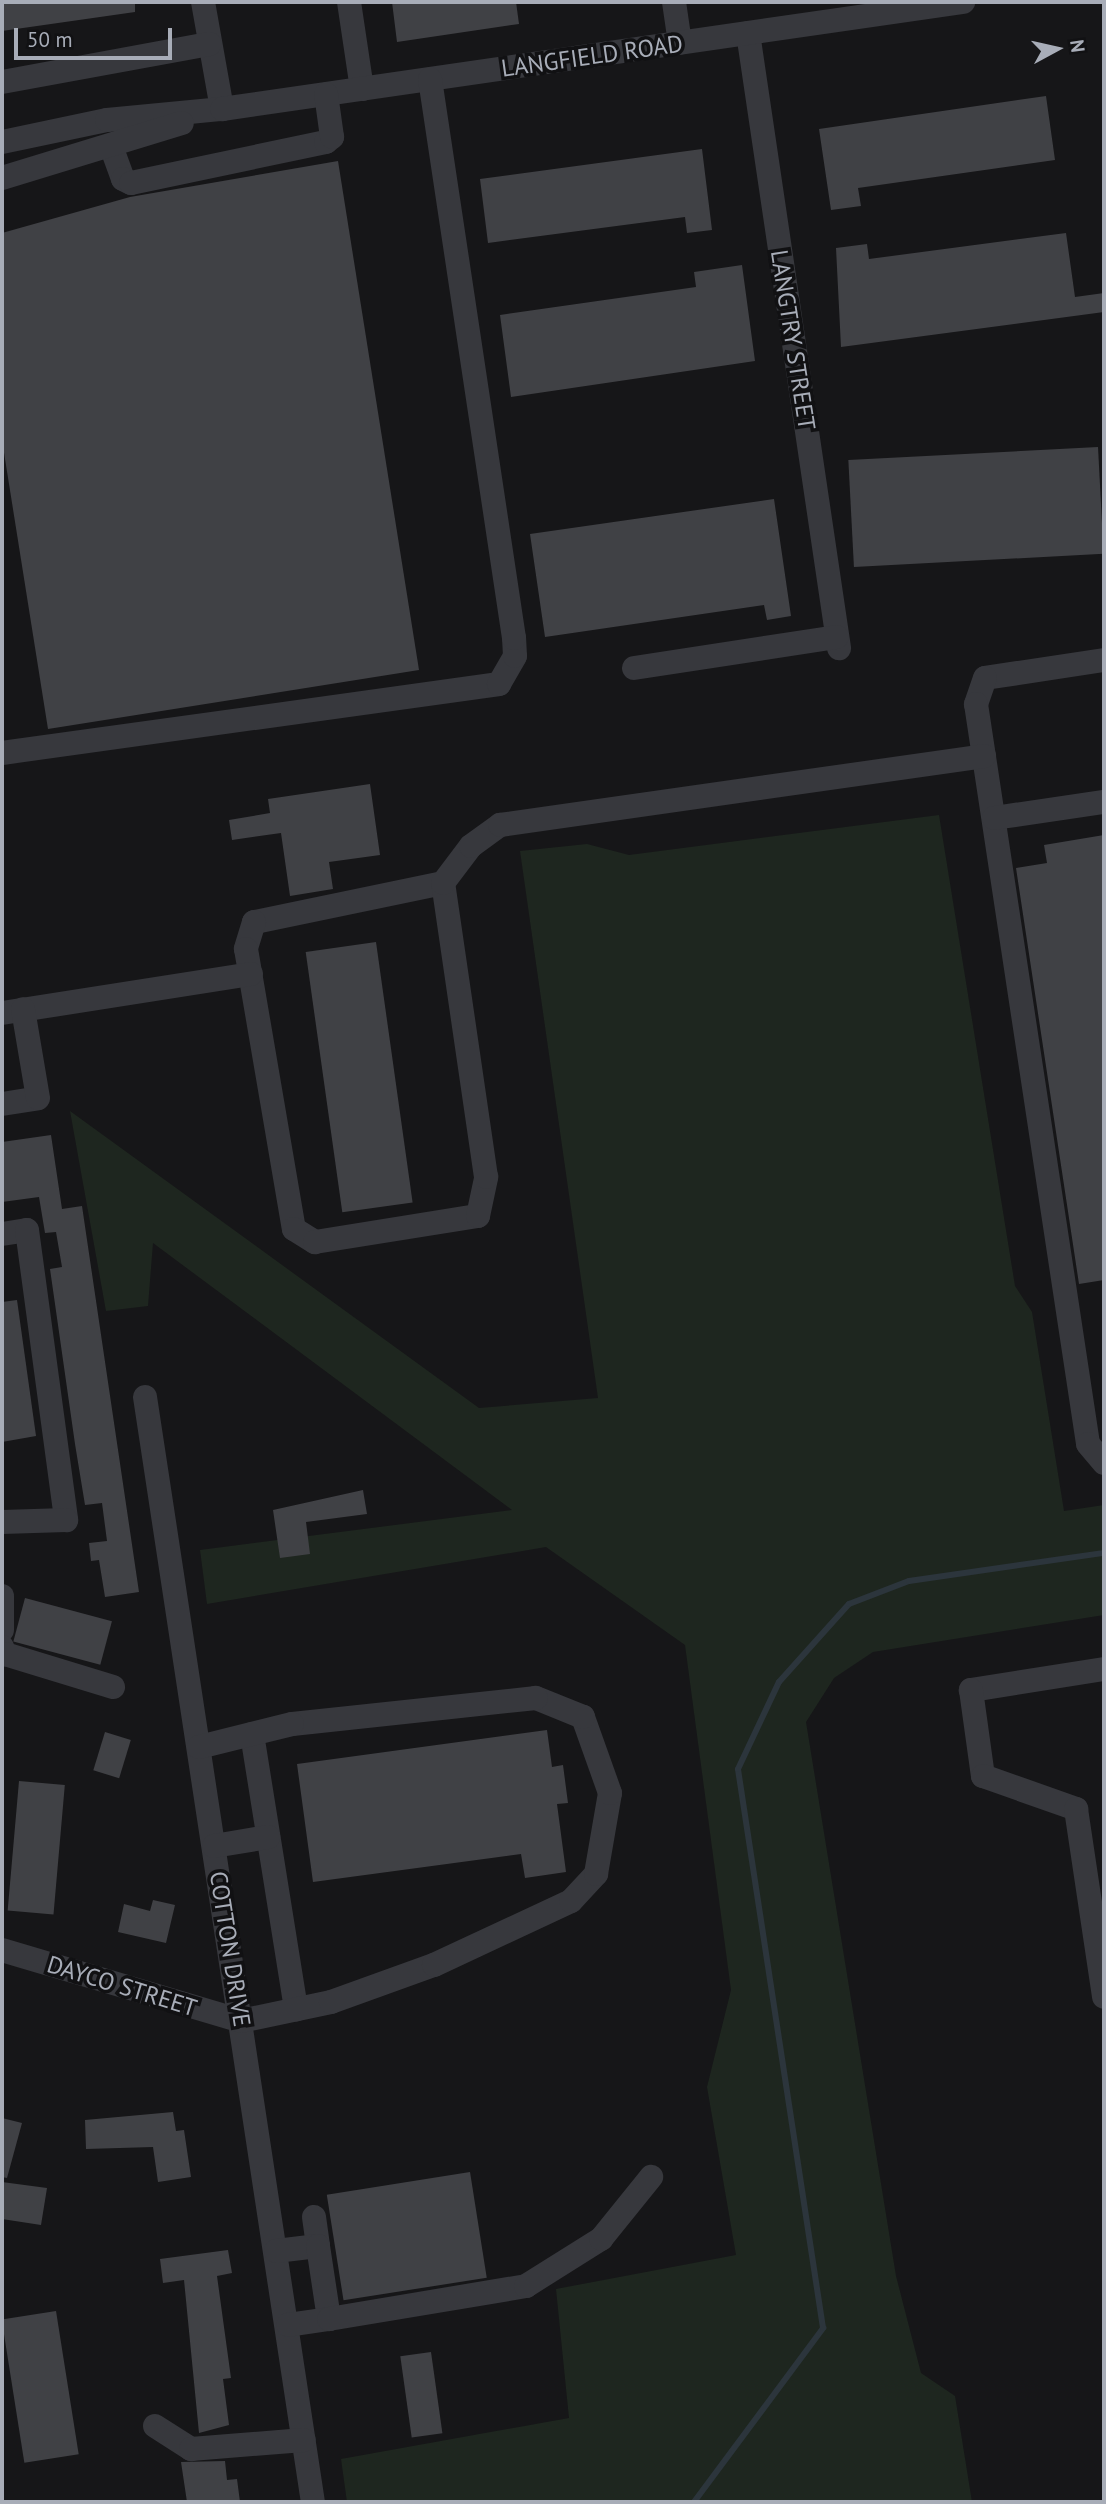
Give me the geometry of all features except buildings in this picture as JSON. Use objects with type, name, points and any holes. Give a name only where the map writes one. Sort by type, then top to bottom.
[{"type":"street","points":[[204,2],[222,109]]},
{"type":"street","points":[[349,2],[362,89]]},
{"type":"street","points":[[674,2],[680,43]]},
{"type":"street","name":"LANGFIELD ROAD","points":[[2,142],[107,120],[222,109],[963,2]]},
{"type":"street","name":"LANGTRY STREET","points":[[634,668],[838,643],[748,33]]},
{"type":"street","points":[[2,82],[210,44]]},
{"type":"street","points":[[2,753],[499,684],[515,656],[514,638],[430,79]]},
{"type":"street","points":[[111,146],[123,179],[131,183],[326,142],[332,137],[326,94]]},
{"type":"street","name":"LANGFIELD ROAD","points":[[2,178],[222,109]]},
{"type":"street","points":[[1104,660],[985,678],[976,704],[1088,1444],[1104,1463]]},
{"type":"street","points":[[443,883],[485,1177],[478,1216],[316,1242],[294,1229],[246,949],[254,922],[443,883],[471,846],[500,825],[984,756]]},
{"type":"street","points":[[994,818],[1104,802]]},
{"type":"street","points":[[2,1104],[38,1098],[13,1011],[251,974]]},
{"type":"street","points":[[2,1234],[27,1230],[66,1520],[2,1522]]},
{"type":"street","name":"COTTON DRIVE","points":[[145,1397],[313,2502]]},
{"type":"street","points":[[2,1596],[2,1630]]},
{"type":"street","points":[[2,1647],[5,1654],[113,1687]]},
{"type":"street","points":[[1104,1670],[971,1690],[984,1776],[1076,1809],[1104,1997]]},
{"type":"street","points":[[199,1747],[252,1734],[536,1698],[583,1717],[610,1793],[596,1874],[571,1901],[433,1965],[296,2010],[241,2021]]},
{"type":"street","points":[[252,1734],[296,2010]]},
{"type":"street","points":[[214,1846],[268,1837]]},
{"type":"street","name":"DAYCO STREET","points":[[2,1950],[241,2021]]},
{"type":"street","points":[[288,2325],[526,2286],[601,2239],[651,2177]]},
{"type":"street","points":[[314,2217],[329,2319]]},
{"type":"street","points":[[276,2251],[318,2246]]},
{"type":"street","points":[[155,2426],[191,2449],[304,2440]]},
{"type":"shaded area","points":[[939,815],[1015,1286],[1032,1312],[1064,1511],[1104,1505],[1104,1615],[873,1652],[834,1678],[806,1722],[896,2276],[921,2373],[955,2396],[972,2502],[347,2502],[341,2459],[569,2418],[556,2289],[736,2255],[707,2087],[731,1990],[685,1645],[546,1547],[207,1604],[200,1550],[512,1510],[153,1243],[148,1306],[106,1311],[70,1111],[479,1408],[598,1398],[520,851],[587,844],[629,855]]},
{"type":"waterway","points":[[694,2502],[823,2328],[738,1769],[779,1682],[849,1604],[909,1581],[1104,1553]]}]
